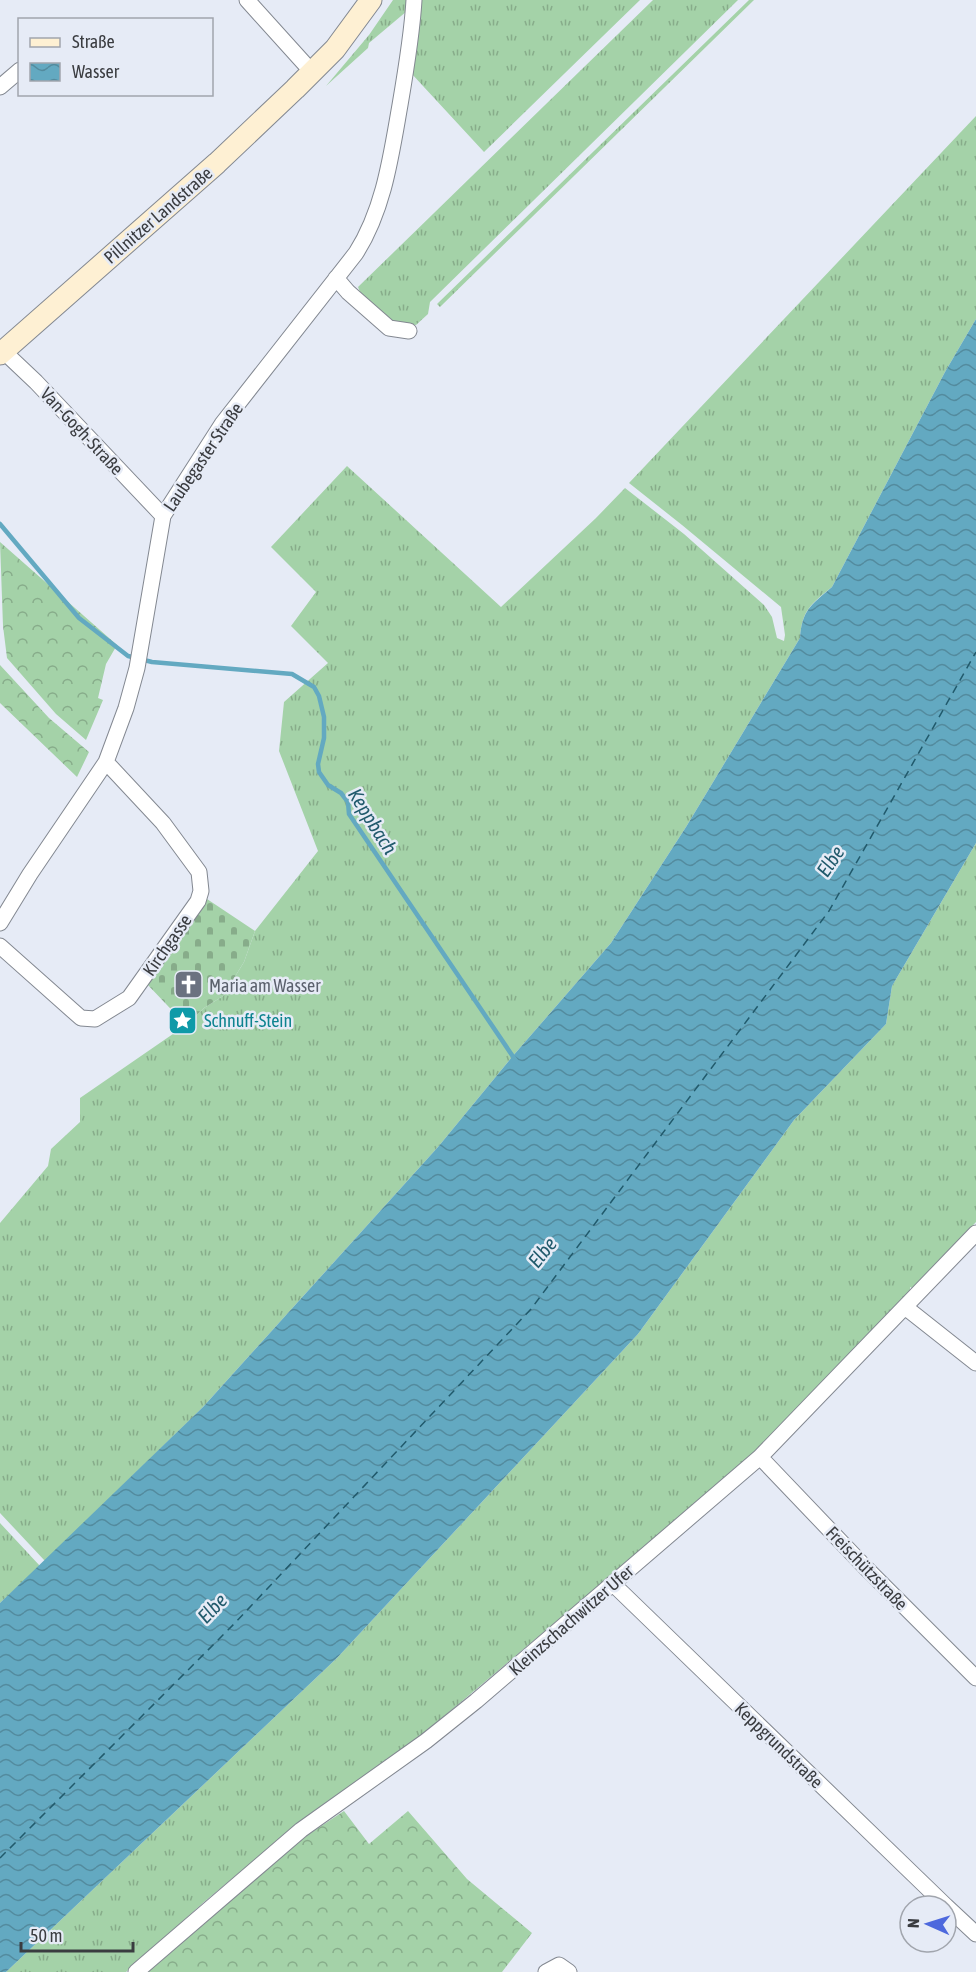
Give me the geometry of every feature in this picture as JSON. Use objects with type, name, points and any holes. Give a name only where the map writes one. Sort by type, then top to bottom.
[{"type":"main road","name":"Pillnitzer Landstraße","points":[[1,351],[217,163],[335,49],[371,0]]},
{"type":"street","points":[[247,0],[312,72]]},
{"type":"street","name":"Laubegaster Straße","points":[[0,923],[30,874],[106,762],[126,708],[137,668],[163,516],[222,424],[368,236],[386,185],[409,52],[414,0]]},
{"type":"street","points":[[0,87],[18,72]]},
{"type":"street","points":[[336,278],[354,298],[389,328],[409,331]]},
{"type":"street","name":"Van-Gogh-Straße","points":[[1,351],[36,382],[163,516]]},
{"type":"street","name":"Kirchgasse","points":[[0,946],[81,1018],[95,1019],[129,998],[198,901],[201,891],[199,872],[163,823],[106,762]]},
{"type":"street","name":"Kleinzschachwitzer Ufer","points":[[136,1972],[301,1830],[426,1741],[760,1457],[976,1233]]},
{"type":"street","points":[[904,1307],[976,1363]]},
{"type":"street","name":"Freischützstraße","points":[[760,1457],[976,1678]]},
{"type":"street","name":"Keppgrundstraße","points":[[613,1584],[934,1894]]},
{"type":"street","name":"Keppgrundstraße","points":[[958,1917],[976,1934]]},
{"type":"street","points":[[546,1972],[559,1965],[568,1972]]},
{"type":"green space","points":[[393,0],[406,0],[407,11],[369,43],[368,48],[326,86],[369,35]]},
{"type":"green space","points":[[418,0],[640,0],[484,152],[411,73]]},
{"type":"green space","points":[[653,0],[738,0],[430,302],[428,314],[416,325],[391,322],[362,297],[358,287]]},
{"type":"green space","points":[[749,0],[754,0],[440,307],[437,304]]},
{"type":"green space","points":[[976,116],[976,319],[945,372],[832,587],[818,598],[805,614],[800,638],[686,827],[611,943],[438,1147],[203,1407],[45,1561],[0,1513],[0,1223],[48,1166],[51,1149],[80,1122],[80,1098],[186,1025],[204,1008],[223,996],[244,962],[255,931],[318,851],[279,751],[284,702],[328,663],[291,626],[316,592],[271,547],[347,466],[501,607],[625,488],[684,534],[764,605],[772,617],[777,638],[784,641],[781,607],[629,483]]},
{"type":"green space","points":[[0,542],[117,645],[106,664],[98,698],[103,700],[86,740],[56,714],[7,658],[3,626]]},
{"type":"green space","points":[[0,665],[49,718],[89,752],[77,777],[0,703]]},
{"type":"green space","points":[[976,843],[976,1222],[914,1289],[910,1287],[910,1292],[754,1454],[422,1735],[299,1823],[204,1902],[126,1972],[6,1972],[337,1658],[638,1334],[794,1120],[886,1024],[892,986]]},
{"type":"green space","points":[[207,899],[255,931],[244,962],[223,996],[204,1008],[186,1025],[147,984]]},
{"type":"green space","points":[[0,1523],[40,1566],[0,1603]]},
{"type":"green space","points":[[344,1811],[369,1844],[408,1811],[467,1879],[532,1933],[502,1972],[143,1972],[300,1840]]},
{"type":"water","name":"Elbe","points":[[976,319],[976,843],[892,986],[886,1024],[794,1120],[638,1334],[337,1658],[6,1972],[0,1972],[0,1603],[203,1407],[438,1147],[611,943],[686,827],[800,638],[805,614],[832,587],[945,372]]},
{"type":"waterway","name":"Keppbach","points":[[0,524],[79,618],[128,656],[152,662],[292,674],[314,687],[319,696],[324,717],[324,738],[318,764],[319,772],[328,785],[341,793],[348,802],[349,814],[516,1061]]},
{"type":"ferry route","points":[[0,1858],[234,1624],[531,1309],[829,911],[976,652]]},
{"type":"place","name":"Maria am Wasser","points":[[188,985]]},
{"type":"place","name":"Schnuff-Stein","points":[[183,1020]]}]
